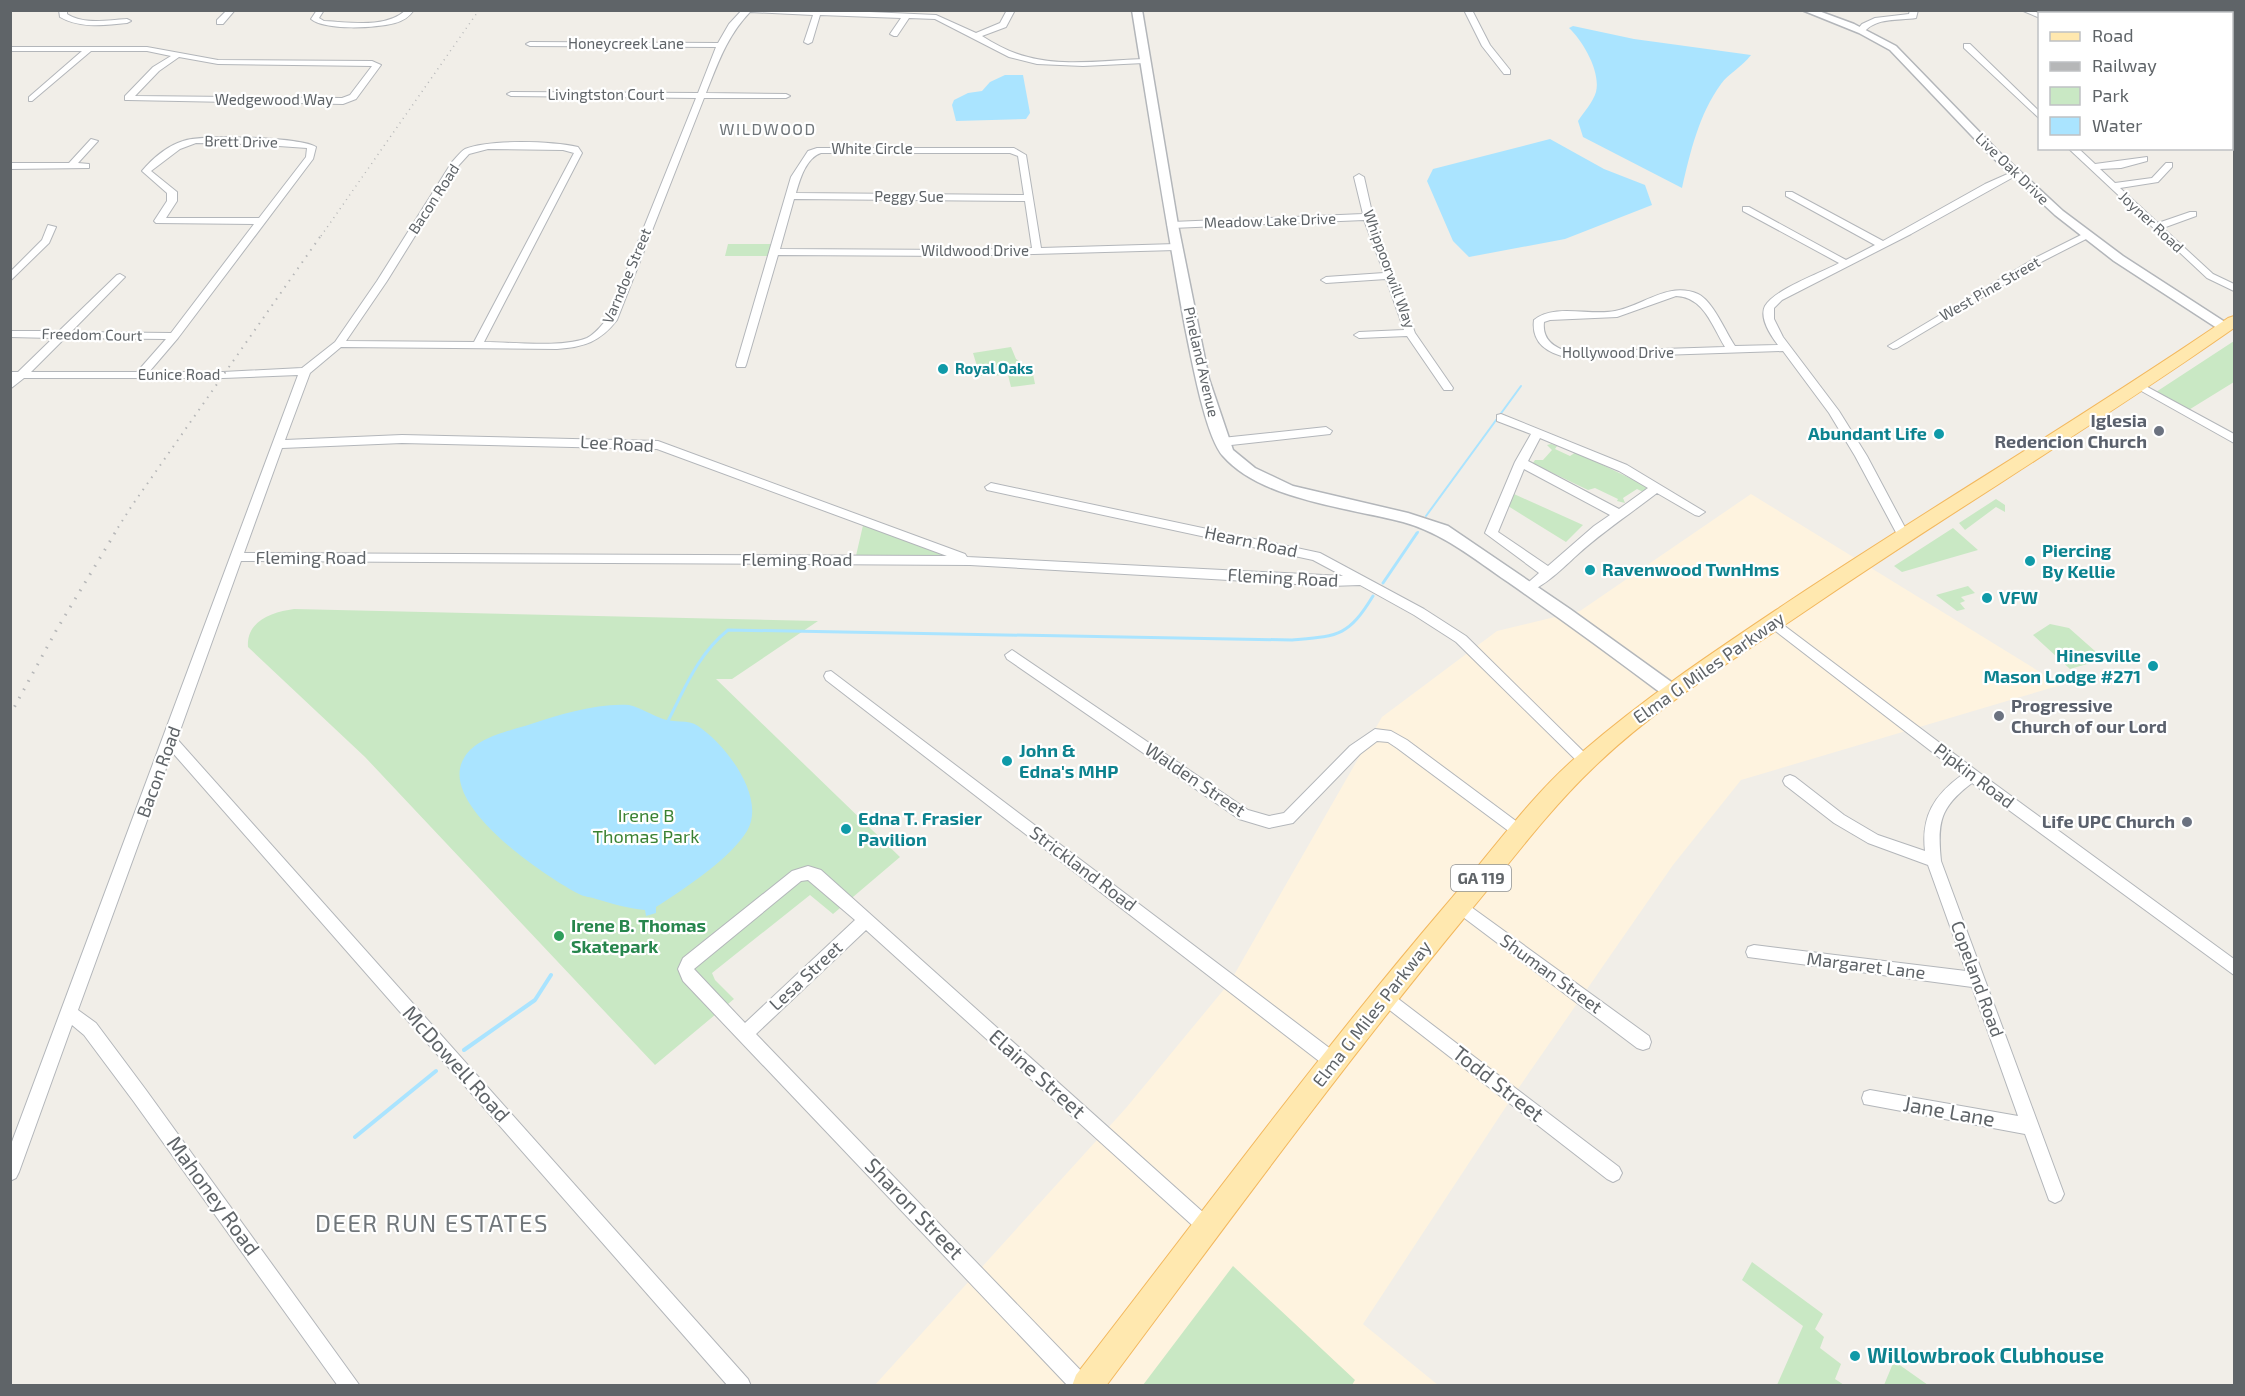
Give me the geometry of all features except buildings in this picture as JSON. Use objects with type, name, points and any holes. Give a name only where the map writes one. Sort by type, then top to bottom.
[{"type":"main road","name":"Elma G Miles Parkway","points":[[1085,1386],[1384,996],[1460,906],[1518,831],[1586,761],[1671,691],[1903,535],[2140,386],[2229,324]]},
{"type":"street","points":[[63,10],[63,15],[70,20],[95,23],[128,21]]},
{"type":"street","points":[[220,22],[232,10]]},
{"type":"street","points":[[321,10],[315,19],[322,23],[386,23],[406,18],[411,10]]},
{"type":"street","name":"Varndoe Street","points":[[339,344],[557,346],[586,343],[599,336],[612,320],[721,45],[732,26],[747,10]]},
{"type":"street","points":[[752,10],[936,17],[978,35],[1009,54],[1025,60],[1050,63],[1144,62]]},
{"type":"street","points":[[978,35],[1003,25],[1011,10]]},
{"type":"street","name":"Pineland Avenue","points":[[1137,10],[1172,225],[1202,378],[1222,442],[1228,453],[1262,478],[1289,490],[1408,518],[1443,530],[1671,691]]},
{"type":"street","points":[[1468,10],[1486,46],[1507,72]]},
{"type":"street","name":"Live Oak Drive","points":[[1806,10],[1861,30],[1893,48],[2015,174],[2058,213],[2087,235],[2229,324]]},
{"type":"street","points":[[1861,30],[1871,21],[1913,16],[1914,10]]},
{"type":"street","points":[[808,42],[817,12]]},
{"type":"street","points":[[894,34],[907,15]]},
{"type":"street","name":"Honeycreek Lane","points":[[530,44],[721,45]]},
{"type":"street","points":[[1967,46],[2038,115]]},
{"type":"street","name":"Wedgewood Way","points":[[10,49],[147,49],[218,62],[372,63],[377,65],[352,97],[343,101],[128,98],[156,69],[177,55]]},
{"type":"street","points":[[32,99],[89,49]]},
{"type":"street","name":"Livingtston Court","points":[[512,94],[786,96]]},
{"type":"street","points":[[72,165],[94,141]]},
{"type":"street","name":"Brett Drive","points":[[140,375],[174,336],[310,157],[310,146],[292,143],[190,141],[172,149],[146,171],[172,192],[172,201],[159,221],[260,221]]},
{"type":"street","name":"Bacon Road","points":[[339,344],[382,281],[455,164],[466,152],[488,146],[575,149],[578,153],[577,158],[477,346]]},
{"type":"street","name":"White Circle","points":[[741,365],[796,177],[811,153],[820,150],[988,148],[1011,150],[1022,155],[1025,162],[1027,198],[1037,251]]},
{"type":"street","name":"Joyner Road","points":[[2074,150],[2210,276],[2235,288]]},
{"type":"street","points":[[2092,167],[2121,165],[2144,159]]},
{"type":"street","points":[[2112,186],[2155,180],[2169,165]]},
{"type":"street","points":[[10,166],[86,166]]},
{"type":"street","points":[[1903,535],[1861,456],[1833,411],[1786,348],[1769,319],[1769,308],[1778,298],[1883,245],[1988,186],[2015,174]]},
{"type":"street","name":"Whippoorwill Way","points":[[1359,177],[1368,217],[1410,333],[1448,388]]},
{"type":"street","points":[[1790,194],[1883,245]]},
{"type":"street","name":"Peggy Sue","points":[[790,196],[1027,198]]},
{"type":"street","points":[[1746,208],[1847,264]]},
{"type":"street","points":[[2156,227],[2193,214]]},
{"type":"street","name":"Meadow Lake Drive","points":[[1172,225],[1368,217]]},
{"type":"street","points":[[10,278],[46,241],[51,227]]},
{"type":"street","name":"West Pine Street","points":[[1893,346],[2040,259],[2055,254],[2087,235]]},
{"type":"street","name":"Wildwood Drive","points":[[774,252],[1037,251],[1176,247]]},
{"type":"street","points":[[1326,280],[1389,276]]},
{"type":"street","points":[[10,386],[120,277]]},
{"type":"street","name":"Hollywood Drive","points":[[1732,350],[1719,333],[1707,307],[1696,297],[1675,293],[1615,314],[1551,315],[1539,320],[1537,328],[1544,342],[1555,352],[1570,355],[1732,350],[1786,348]]},
{"type":"street","points":[[1359,335],[1410,333]]},
{"type":"street","name":"Freedom Court","points":[[10,334],[174,336]]},
{"type":"street","points":[[305,371],[339,344]]},
{"type":"street","name":"Bacon Road","points":[[10,1172],[171,742],[235,557],[305,371]]},
{"type":"street","name":"Eunice Road","points":[[10,375],[305,371]]},
{"type":"street","points":[[2140,386],[2235,440]]},
{"type":"street","points":[[1501,418],[1623,468],[1699,512]]},
{"type":"street","points":[[1222,442],[1326,431]]},
{"type":"street","points":[[1537,433],[1521,462],[1491,533],[1548,573]]},
{"type":"street","name":"Lee Road","points":[[279,444],[402,439],[658,445],[970,561]]},
{"type":"street","points":[[1521,462],[1620,515]]},
{"type":"street","points":[[1528,588],[1598,529],[1657,486]]},
{"type":"street","name":"Hearn Road","points":[[991,487],[1316,556],[1419,612],[1461,639],[1586,761]]},
{"type":"street","name":"Fleming Road","points":[[235,557],[970,561],[1320,581],[1359,581]]},
{"type":"street","name":"Pipkin Road","points":[[1774,623],[1972,775],[2235,969]]},
{"type":"street","name":"Walden Street","points":[[1012,655],[1244,815],[1269,822],[1288,819],[1355,750],[1375,735],[1391,737],[1402,744],[1518,831]]},
{"type":"street","name":"Strickland Road","points":[[831,676],[1334,1062]]},
{"type":"street","name":"McDowell Road","points":[[171,742],[741,1386]]},
{"type":"street","name":"Copeland Road","points":[[1972,775],[1946,794],[1936,812],[1930,832],[1934,861],[2028,1126],[2055,1194]]},
{"type":"street","points":[[1790,781],[1839,819],[1873,839],[1934,861]]},
{"type":"street","name":"Elaine Street","points":[[746,1033],[689,976],[686,969],[688,963],[803,873],[814,874],[1208,1228]]},
{"type":"street","name":"Shuman Street","points":[[1460,906],[1643,1042]]},
{"type":"street","name":"Lesa Street","points":[[746,1033],[866,920]]},
{"type":"street","name":"Margaret Lane","points":[[1754,951],[1978,980]]},
{"type":"street","name":"Todd Street","points":[[1384,996],[1613,1173]]},
{"type":"street","name":"Mahoney Road","points":[[69,1013],[90,1029],[141,1096],[350,1386]]},
{"type":"street","name":"Sharon Street","points":[[746,1033],[1085,1386]]},
{"type":"street","name":"Jane Lane","points":[[1870,1098],[2028,1126]]},
{"type":"shaded area","points":[[1751,494],[2061,685],[1741,780],[1673,865],[1513,1096],[1363,1324],[1438,1385],[874,1386],[1126,1108],[1230,982],[1382,717],[1497,631],[1580,611]]},
{"type":"green space","points":[[728,244],[773,244],[769,256],[725,256]]},
{"type":"green space","points":[[2234,341],[2234,382],[2187,411],[2156,392]]},
{"type":"green space","points":[[1011,347],[1016,359],[1032,369],[1035,384],[1011,387],[1008,375],[980,376],[973,353]]},
{"type":"green space","points":[[1547,445],[1557,446],[1555,449],[1570,456],[1576,452],[1646,486],[1648,491],[1645,493],[1637,489],[1623,498],[1625,503],[1595,488],[1588,490],[1533,463],[1535,460],[1543,460],[1552,450]]},
{"type":"green space","points":[[1514,494],[1583,525],[1566,542],[1508,506]]},
{"type":"green space","points":[[1996,499],[2005,505],[2005,512],[1996,507],[1965,530],[1959,523]]},
{"type":"green space","points":[[864,521],[955,556],[855,560]]},
{"type":"green space","points":[[1953,528],[1978,550],[1902,572],[1894,566]]},
{"type":"green space","points":[[1968,586],[1975,593],[1961,597],[1965,601],[1960,603],[1965,609],[1957,611],[1936,595]]},
{"type":"green space","name":"Irene B Thomas Park","points":[[294,609],[818,621],[732,679],[716,679],[900,857],[833,914],[810,895],[712,973],[715,980],[734,999],[655,1065],[365,757],[248,647],[251,631],[262,619]]},
{"type":"green space","points":[[2050,624],[2069,628],[2104,659],[2070,669],[2033,635]]},
{"type":"green space","points":[[1752,1262],[1823,1314],[1815,1329],[1824,1337],[1820,1348],[1841,1364],[1835,1379],[1844,1385],[1777,1385],[1803,1326],[1742,1280]]},
{"type":"green space","points":[[1233,1266],[1355,1380],[1352,1385],[1143,1385]]},
{"type":"green space","points":[[1894,1361],[1928,1385],[1884,1385]]},
{"type":"water","points":[[1573,26],[1634,39],[1751,55],[1724,80],[1713,96],[1701,121],[1682,188],[1583,137],[1578,121],[1593,99],[1597,84],[1590,57],[1569,28]]},
{"type":"water","points":[[1005,75],[1023,75],[1030,113],[1026,119],[956,121],[952,105],[954,100],[968,93],[982,91],[990,82]]},
{"type":"water","points":[[1550,139],[1604,169],[1645,185],[1652,205],[1565,239],[1469,257],[1453,241],[1427,181],[1433,169]]},
{"type":"water","points":[[629,705],[663,719],[694,724],[709,734],[731,758],[740,772],[752,803],[752,817],[747,831],[730,852],[692,883],[656,907],[656,913],[646,916],[645,910],[620,906],[581,895],[521,856],[479,817],[466,796],[460,776],[464,758],[469,751],[494,736],[580,710]]},
{"type":"waterway","points":[[1426,516],[1521,386]]},
{"type":"waterway","points":[[1383,583],[1417,533]]},
{"type":"waterway","points":[[668,721],[700,661],[728,630],[1292,640],[1321,637],[1340,632],[1356,620],[1373,596]]},
{"type":"waterway","points":[[464,1050],[535,1000],[551,975]]},
{"type":"waterway","points":[[355,1137],[436,1071]]},
{"type":"railway","points":[[321,236],[479,10]]},
{"type":"railway","points":[[114,534],[322,234]]},
{"type":"railway","points":[[10,715],[57,629],[115,533]]},
{"type":"place","name":"Royal Oaks","points":[[943,369]]},
{"type":"place","name":"Iglesia Redencion Church","points":[[2159,431]]},
{"type":"place","name":"Abundant Life","points":[[1939,434]]},
{"type":"place","name":"Piercing By Kellie","points":[[2030,561]]},
{"type":"place","name":"Ravenwood TwnHms","points":[[1590,570]]},
{"type":"place","name":"VFW","points":[[1987,598]]},
{"type":"place","name":"Hinesville Mason Lodge #271","points":[[2153,666]]},
{"type":"place","name":"Progressive Church of our Lord","points":[[1999,716]]},
{"type":"place","name":"John & Edna's MHP","points":[[1007,761]]},
{"type":"place","name":"Life UPC Church","points":[[2187,822]]},
{"type":"place","name":"Edna T. Frasier Pavilion","points":[[846,829]]},
{"type":"place","name":"Irene B. Thomas Skatepark","points":[[559,936]]},
{"type":"place","name":"Willowbrook Clubhouse","points":[[1855,1356]]},
{"type":"district","name":"WILDWOOD","points":[[768,129]]},
{"type":"district","name":"DEER RUN ESTATES","points":[[432,1224]]}]
